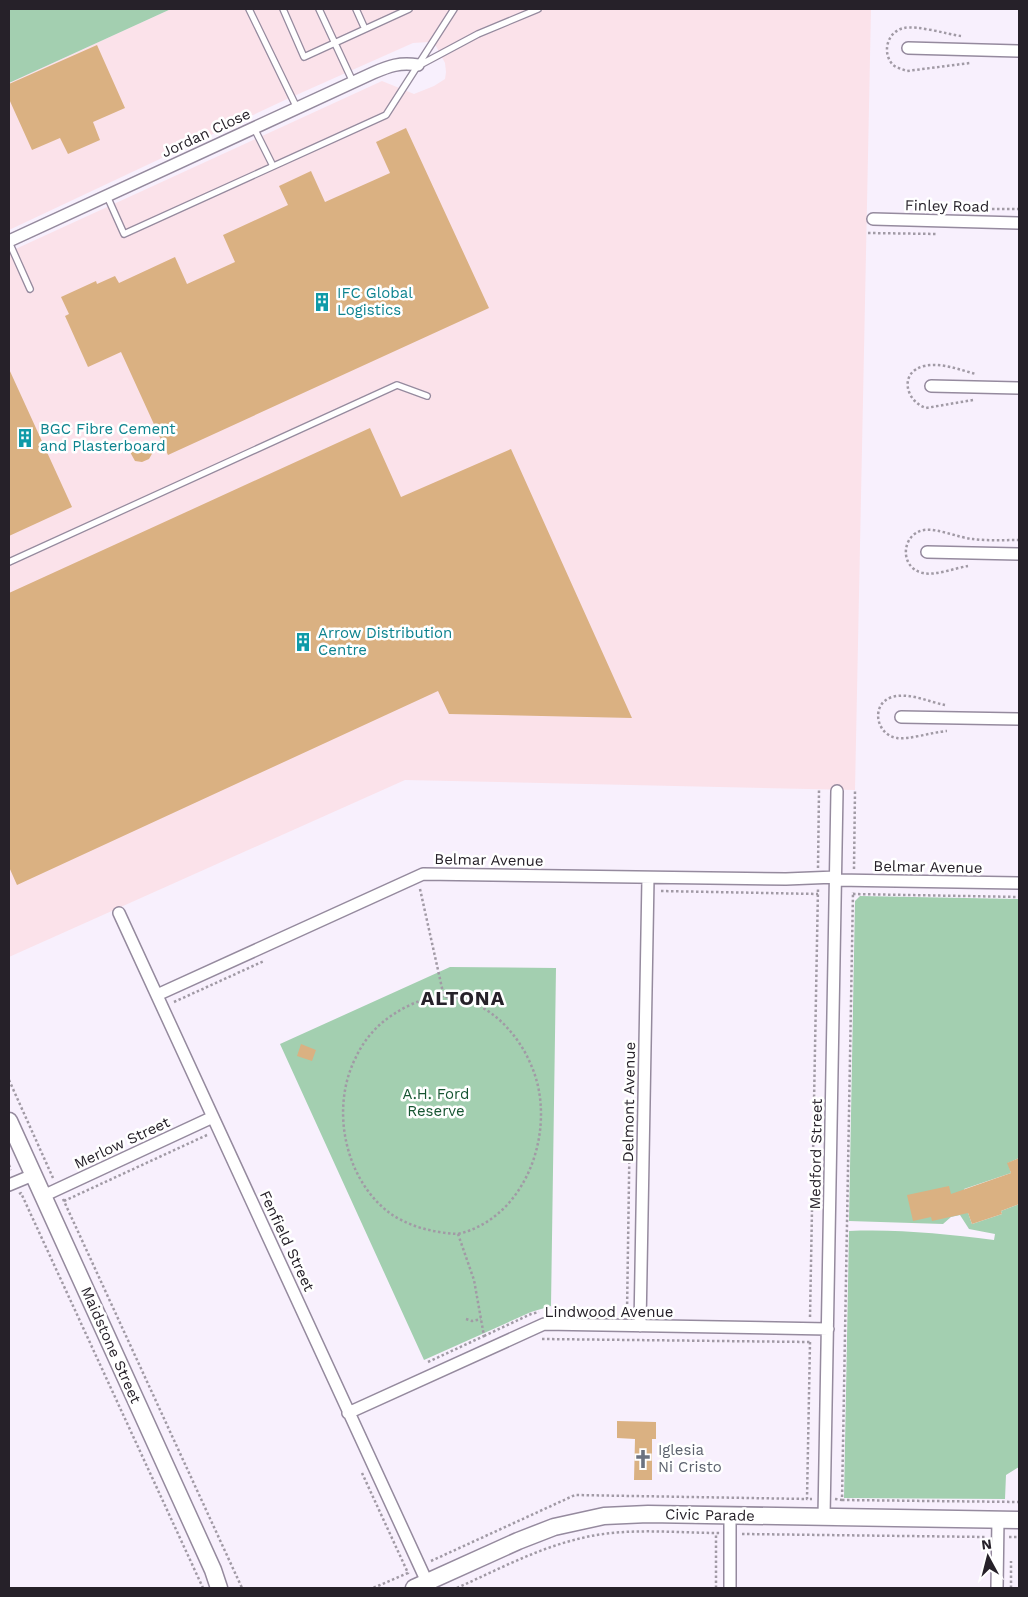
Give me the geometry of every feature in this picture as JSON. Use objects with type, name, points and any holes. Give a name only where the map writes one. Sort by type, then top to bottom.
[{"type":"street","points":[[908,48],[1019,51]]},
{"type":"street","name":"Jordan Close","points":[[9,242],[353,82],[393,65],[405,63],[418,66]]},
{"type":"street","name":"Finley Road","points":[[873,219],[1019,223]]},
{"type":"street","points":[[930,386],[1019,388]]},
{"type":"street","points":[[927,552],[1019,554]]},
{"type":"street","points":[[901,717],[1019,719]]},
{"type":"street","name":"Medford Street","points":[[824,1517],[837,791]]},
{"type":"street","name":"Belmar Avenue","points":[[157,994],[423,874],[786,880],[818,885],[836,881],[1019,883]]},
{"type":"street","name":"Delmont Avenue","points":[[640,1326],[648,878]]},
{"type":"street","name":"Fenfield Street","points":[[119,913],[348,1412],[420,1585]]},
{"type":"street","name":"Merlow Street","points":[[43,1196],[214,1117]]},
{"type":"street","name":"Maidstone Street","points":[[9,1121],[213,1570],[219,1588]]},
{"type":"street","points":[[9,1186],[33,1174]]},
{"type":"street","name":"Lindwood Avenue","points":[[348,1412],[544,1324],[828,1329]]},
{"type":"street","name":"Civic Parade","points":[[420,1585],[534,1534],[580,1520],[604,1516],[634,1514],[1019,1520]]},
{"type":"street","points":[[730,1516],[730,1588]]},
{"type":"street","points":[[997,1588],[998,1520]]},
{"type":"street","name":"Maidstone Street","points":[[213,1570],[224,1588]]},
{"type":"lane","points":[[249,9],[297,108]]},
{"type":"lane","points":[[283,9],[304,56],[409,9]]},
{"type":"lane","points":[[319,9],[353,82]]},
{"type":"lane","points":[[356,9],[365,29]]},
{"type":"lane","points":[[107,196],[124,234],[386,116],[454,9]]},
{"type":"lane","points":[[418,66],[478,34],[538,9]]},
{"type":"lane","points":[[254,128],[273,166]]},
{"type":"lane","points":[[9,242],[30,289]]},
{"type":"lane","points":[[9,562],[396,385],[427,396]]},
{"type":"path","points":[[801,1316],[811,1317],[819,790]]},
{"type":"path","points":[[648,890],[818,885]]},
{"type":"path","points":[[426,887],[420,889],[444,997]]},
{"type":"path","points":[[853,894],[1019,897]]},
{"type":"path","points":[[174,1002],[271,958]]},
{"type":"path","points":[[444,997],[468,1000],[491,1012],[503,1022],[520,1044],[528,1059],[538,1086],[540,1100],[540,1124],[535,1156],[527,1177],[517,1194],[494,1217],[476,1228],[458,1234],[433,1231],[416,1226],[401,1220],[378,1202],[354,1169],[349,1154],[343,1114],[349,1074],[358,1054],[379,1024],[396,1012],[423,1000],[444,997]]},
{"type":"path","points":[[9,1080],[242,1588]]},
{"type":"path","points":[[630,1107],[626,1313],[640,1314]]},
{"type":"path","points":[[9,1165],[11,1170]]},
{"type":"path","points":[[15,1196],[21,1193],[203,1588]]},
{"type":"path","points":[[423,1364],[484,1336],[474,1280],[458,1234]]},
{"type":"path","points":[[466,1319],[472,1321],[481,1319]]},
{"type":"path","points":[[540,1339],[810,1342]]},
{"type":"path","points":[[359,1466],[408,1573],[374,1588]]},
{"type":"path","points":[[842,1500],[1019,1502]]},
{"type":"path","points":[[457,1588],[556,1545],[614,1533],[648,1532],[716,1533],[716,1588]]},
{"type":"path","points":[[742,1534],[1019,1537]]},
{"type":"path","points":[[1011,1554],[1011,1588]]},
{"type":"shaded area","points":[[171,9],[871,9],[855,790],[405,780],[9,957],[9,252],[382,81],[414,94],[434,86],[445,79],[445,63],[436,46],[428,42],[413,43],[285,100],[9,230],[9,83]]},
{"type":"green space","points":[[9,9],[171,9],[9,83]]},
{"type":"green space","points":[[860,896],[1019,899],[1019,1158],[1008,1163],[1011,1173],[964,1189],[966,1207],[972,1224],[1002,1214],[1001,1211],[1019,1204],[1019,1467],[1006,1475],[1005,1499],[844,1498],[849,1231],[904,1231],[994,1240],[995,1234],[969,1229],[960,1215],[951,1217],[943,1224],[849,1221],[855,901]]},
{"type":"green space","name":"A.H. Ford Reserve","points":[[450,967],[556,968],[551,1306],[531,1312],[424,1360],[280,1044]]},
{"type":"building","points":[[97,45],[125,108],[93,122],[100,140],[68,154],[60,138],[32,150],[9,99],[9,84]]},
{"type":"building","name":"IFC Global Logistics","points":[[406,128],[489,308],[168,455],[121,352],[88,367],[65,316],[69,314],[61,297],[96,281],[97,284],[115,276],[119,283],[175,257],[187,284],[235,262],[223,235],[288,205],[279,186],[311,171],[325,202],[390,173],[376,142]]},
{"type":"building","name":"BGC Fibre Cement and Plasterboard","points":[[9,369],[72,507],[9,536]]},
{"type":"building","name":"Arrow Distribution Centre","points":[[370,428],[401,497],[511,449],[632,718],[449,714],[438,691],[17,885],[9,867],[9,593]]},
{"type":"building","points":[[141,442],[157,445],[149,459],[142,462],[135,461],[130,452],[133,445]]},
{"type":"building","points":[[301,1044],[316,1050],[312,1061],[297,1056]]},
{"type":"building","points":[[1019,1158],[1019,1204],[1001,1211],[1002,1214],[972,1224],[968,1213],[932,1221],[931,1217],[913,1221],[907,1195],[949,1186],[951,1194],[1011,1173],[1007,1163]]},
{"type":"building","name":"Iglesia Ni Cristo","points":[[617,1421],[656,1422],[656,1439],[652,1439],[652,1480],[634,1480],[635,1439],[617,1438]]},
{"type":"place","name":"IFC Global Logistics","points":[[322,302]]},
{"type":"place","name":"BGC Fibre Cement and Plasterboard","points":[[25,438]]},
{"type":"place","name":"Arrow Distribution Centre","points":[[303,642]]},
{"type":"place","name":"Iglesia Ni Cristo","points":[[643,1459]]},
{"type":"district","name":"ALTONA","points":[[463,998]]}]
